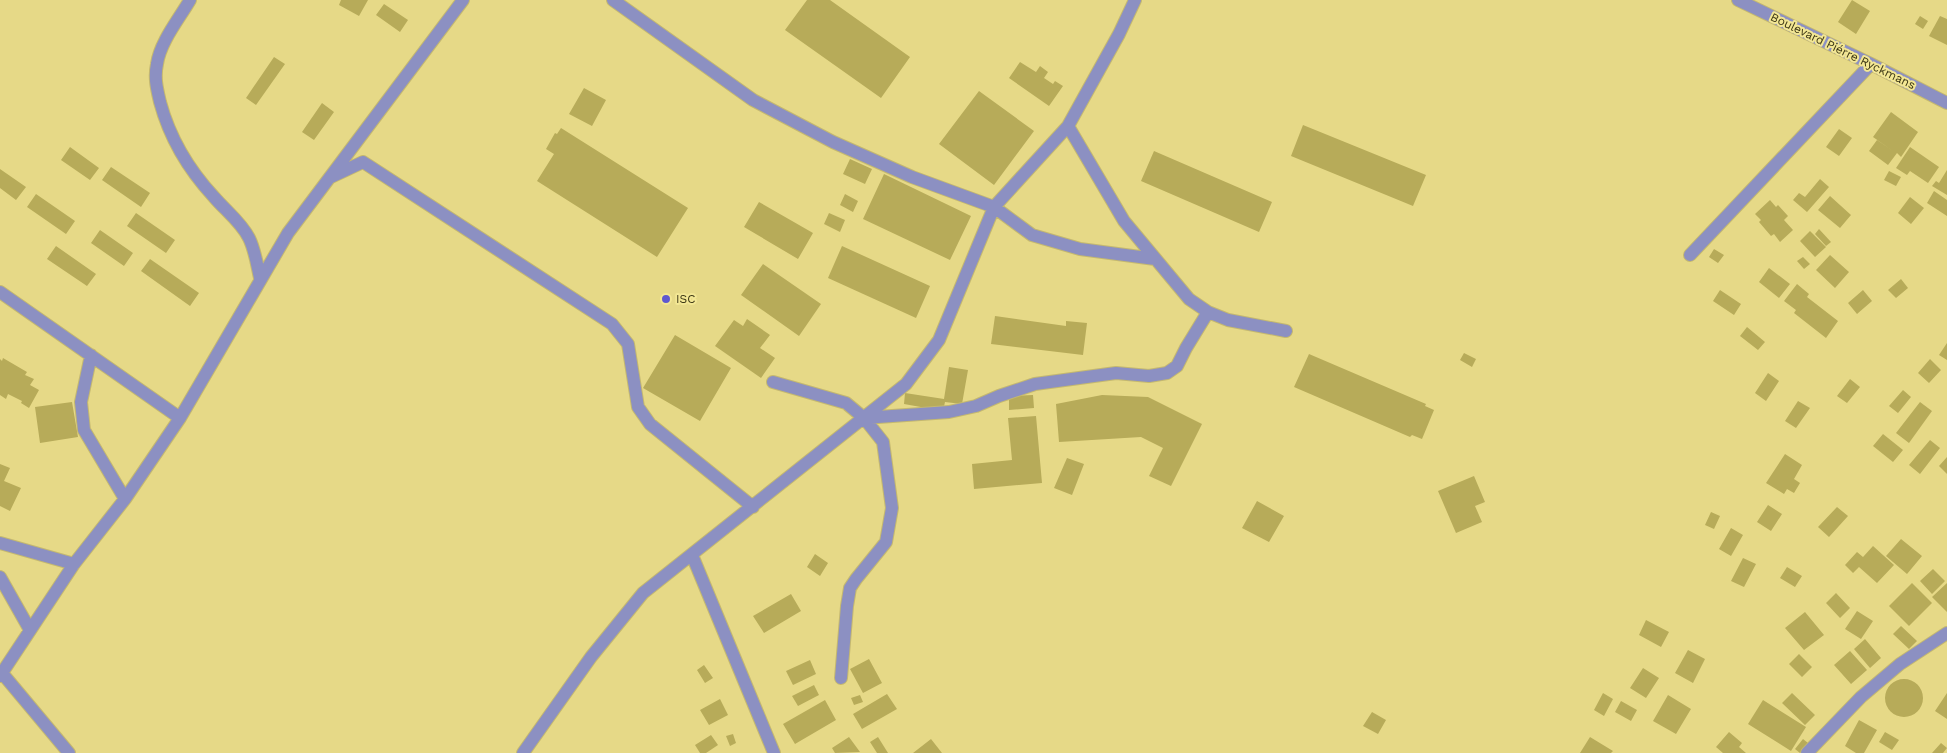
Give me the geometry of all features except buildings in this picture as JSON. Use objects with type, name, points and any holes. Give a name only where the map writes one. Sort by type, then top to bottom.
[{"type":"street","points":[[190,0],[163,46],[157,63],[156,83],[166,125],[180,154],[209,192],[236,220],[248,236],[254,250],[260,278]]},
{"type":"street","points":[[69,753],[1,675],[74,564],[125,499],[180,418],[288,233],[464,0]]},
{"type":"street","points":[[613,0],[753,100],[833,142],[912,177],[994,207],[1032,235],[1080,249],[1155,259]]},
{"type":"street","points":[[523,753],[592,657],[643,593],[906,384],[939,340],[994,207],[1068,126],[1119,34],[1135,0]]},
{"type":"street","name":"Boulevard Piérre Ryckmans","points":[[1738,0],[1947,103]]},
{"type":"street","points":[[1690,255],[1871,64]]},
{"type":"street","points":[[1068,126],[1124,221],[1189,299],[1208,312],[1228,320],[1286,331]]},
{"type":"street","points":[[363,132],[363,162]]},
{"type":"street","points":[[330,177],[363,162]]},
{"type":"street","points":[[363,162],[612,324],[628,344],[638,407],[650,424],[753,507]]},
{"type":"street","points":[[0,292],[180,418]]},
{"type":"street","points":[[864,418],[949,412],[976,406],[1035,384],[1116,373],[1148,376],[1167,373],[1178,366],[1186,348],[1208,312]]},
{"type":"street","points":[[91,355],[82,402],[84,430],[125,499]]},
{"type":"street","points":[[773,382],[846,403],[864,418],[883,442],[892,508],[886,542],[850,588],[846,606],[841,678]]},
{"type":"street","points":[[0,543],[74,564]]},
{"type":"street","points":[[692,555],[774,753]]},
{"type":"street","points":[[0,577],[30,630]]},
{"type":"street","points":[[1808,753],[1861,697],[1900,664],[1947,633]]},
{"type":"place","name":"ISC","points":[[666,299]]}]
